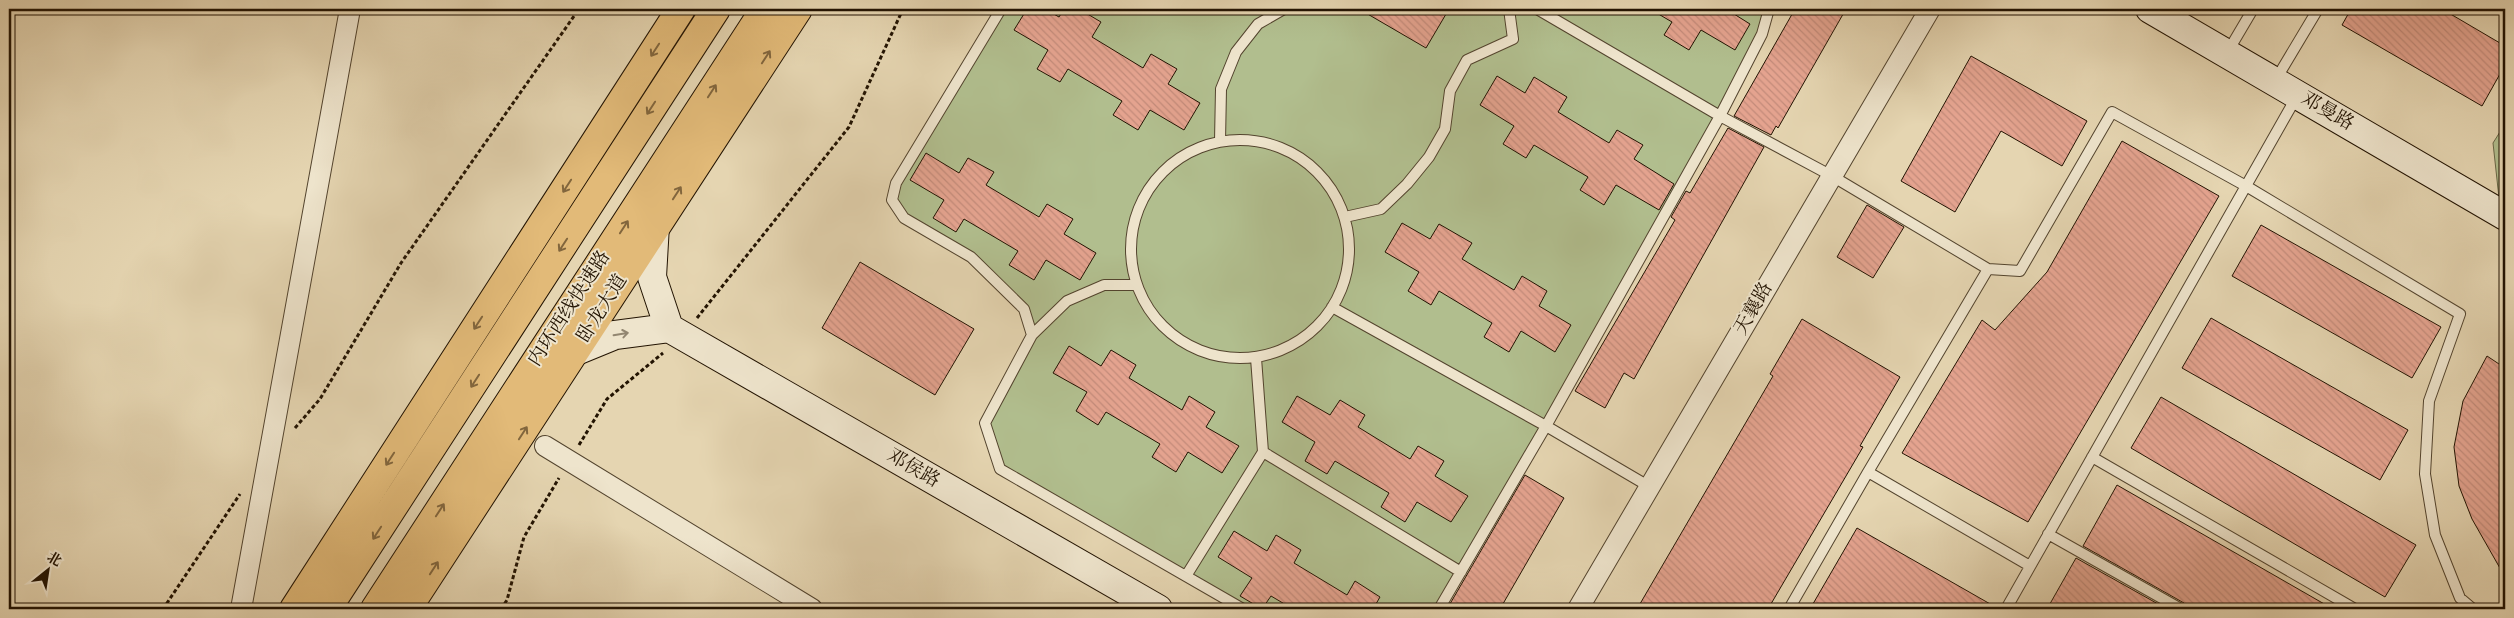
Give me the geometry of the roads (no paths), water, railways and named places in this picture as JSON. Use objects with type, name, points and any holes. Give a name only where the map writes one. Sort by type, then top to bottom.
[{"type":"highway","points":[[294,609],[681,9]]},
{"type":"highway","points":[[327,609],[716,9]]},
{"type":"highway","name":"内环西线快速路","points":[[375,609],[765,9]]},
{"type":"highway","name":"卧龙大道","points":[[407,609],[576,351],[655,225],[798,9]]},
{"type":"street","points":[[241,609],[350,9]]},
{"type":"street","name":"天襄路","points":[[1578,609],[1930,9]]},
{"type":"street","name":"邓曼路","points":[[2150,9],[2505,216]]},
{"type":"street","points":[[576,351],[615,335],[675,332],[652,277],[655,225]]},
{"type":"street","name":"邓侯路","points":[[675,332],[1158,609]]},
{"type":"street","points":[[545,446],[812,609]]},
{"type":"lane","points":[[1001,9],[896,183],[892,200],[904,218],[971,257],[1024,309],[1032,335]]},
{"type":"lane","points":[[1220,141],[1221,89],[1236,52],[1258,24],[1284,9]]},
{"type":"lane","points":[[1345,217],[1381,209],[1407,184],[1430,157],[1446,129],[1450,91],[1467,60],[1513,38],[1509,9]]},
{"type":"lane","points":[[1537,9],[1720,116],[1832,176],[1988,269],[2020,272],[2112,112],[2246,186],[2460,314],[2429,401],[2425,474],[2435,535],[2460,598],[2473,609]]},
{"type":"lane","points":[[1439,609],[1546,426],[1720,116],[1762,34],[1769,9]]},
{"type":"lane","points":[[2226,54],[2253,9]]},
{"type":"lane","points":[[2275,82],[2318,9]]},
{"type":"lane","points":[[2006,609],[2298,95]]},
{"type":"lane","points":[[1252,140],[1283,148],[1310,165],[1331,188],[1345,217],[1350,254],[1342,291],[1322,323],[1292,346],[1256,358],[1219,356],[1184,343],[1155,318],[1137,285],[1131,248],[1137,211],[1156,178],[1185,154],[1220,141],[1252,140]]},
{"type":"lane","points":[[1789,609],[1988,269]]},
{"type":"lane","points":[[1137,285],[1104,284],[1067,301],[1032,335],[985,423],[1000,469],[1243,609]]},
{"type":"lane","points":[[1332,307],[1546,426],[1650,487]]},
{"type":"lane","points":[[1186,576],[1263,452],[1256,358]]},
{"type":"lane","points":[[1263,452],[1461,572]]},
{"type":"lane","points":[[2092,457],[2355,609]]},
{"type":"lane","points":[[1868,472],[2030,566]]},
{"type":"lane","points":[[2048,534],[2181,609]]}]
